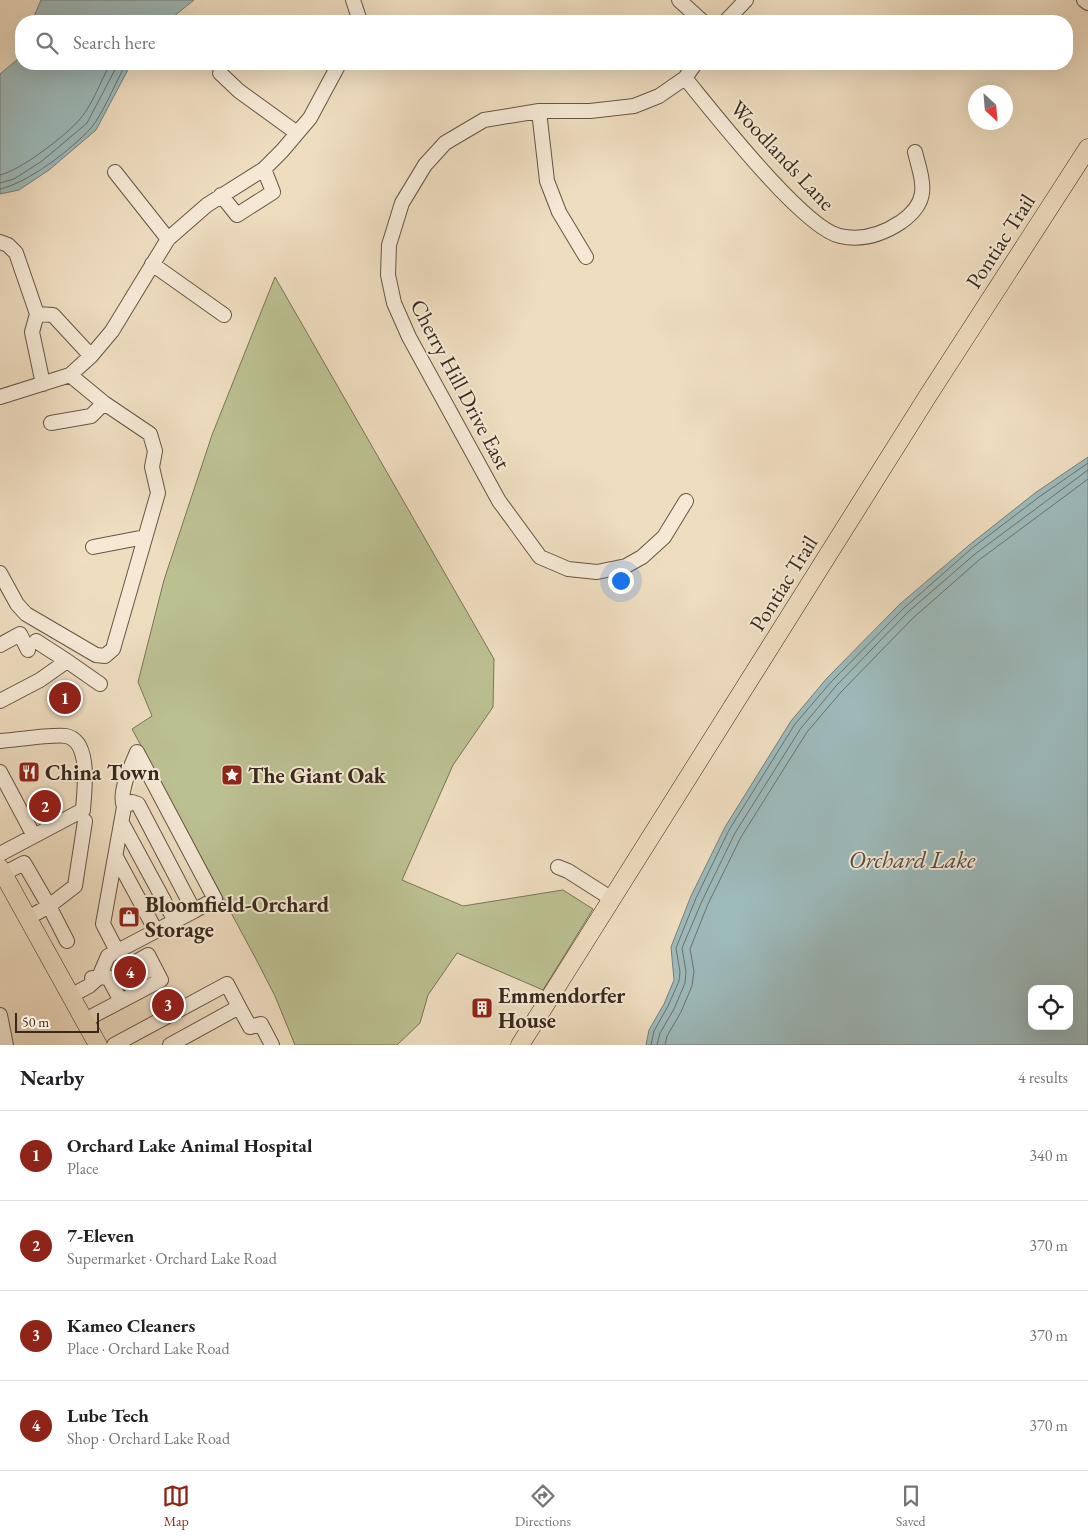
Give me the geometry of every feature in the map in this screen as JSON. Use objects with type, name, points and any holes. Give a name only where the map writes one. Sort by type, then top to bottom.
[{"type":"main road","name":"Pontiac Trail","points":[[520,1045],[929,394],[1088,148]]},
{"type":"main road","points":[[2,871],[69,992],[101,1045]]},
{"type":"street","points":[[353,0],[358,15]]},
{"type":"street","points":[[679,0],[695,15]]},
{"type":"street","points":[[732,15],[746,0]]},
{"type":"street","points":[[1084,0],[1088,3]]},
{"type":"street","points":[[0,397],[70,375],[91,356],[112,331],[168,239],[193,216],[221,195],[264,169],[310,118],[336,70]]},
{"type":"street","name":"Cherry Hill Drive East","points":[[686,501],[664,537],[642,557],[626,566],[597,572],[568,569],[540,558],[499,501],[409,337],[394,303],[388,275],[389,245],[402,203],[425,165],[445,143],[484,120],[539,111],[590,112],[634,106],[659,96],[685,78],[691,70]]},
{"type":"street","points":[[220,73],[239,91],[297,133]]},
{"type":"street","name":"Woodlands Lane","points":[[685,78],[796,206],[822,228],[839,236],[853,238],[875,236],[891,229],[916,210],[922,196],[923,185],[915,152]]},
{"type":"street","points":[[539,111],[547,180],[559,212],[586,257]]},
{"type":"street","points":[[221,195],[237,215],[273,192],[264,169]]},
{"type":"street","points":[[115,172],[168,239]]},
{"type":"street","points":[[0,242],[8,245],[16,253],[37,314],[32,332],[43,384]]},
{"type":"street","points":[[152,264],[224,315]]},
{"type":"street","points":[[37,314],[53,315],[91,356]]},
{"type":"street","points":[[0,573],[17,604],[26,614],[96,655],[105,656],[113,649],[158,493],[152,467],[155,451],[150,434],[104,403],[70,375]]},
{"type":"street","points":[[51,423],[91,416],[104,403]]},
{"type":"street","points":[[94,547],[145,537]]},
{"type":"street","points":[[0,645],[20,634],[32,646],[67,661],[100,684]]},
{"type":"street","points":[[0,701],[40,680],[67,661]]},
{"type":"street","points":[[0,741],[66,736],[76,741],[84,759],[83,810],[0,854]]},
{"type":"street","points":[[117,951],[103,924],[122,823],[123,793],[137,752],[215,899],[108,956],[121,1001]]},
{"type":"street","points":[[0,772],[34,836]]},
{"type":"street","points":[[124,807],[132,802],[138,804],[194,911]]},
{"type":"street","points":[[28,918],[49,906],[75,886],[85,822]]},
{"type":"street","points":[[122,823],[174,921]]},
{"type":"street","points":[[116,857],[156,931]]},
{"type":"street","points":[[2,871],[24,863],[67,941]]},
{"type":"street","points":[[558,868],[568,871],[612,900]]},
{"type":"street","points":[[85,1020],[161,980],[153,964],[137,969]]},
{"type":"street","points":[[69,992],[115,979]]},
{"type":"street","points":[[101,1045],[227,984],[250,1027],[261,1024],[272,1045]]},
{"type":"street","points":[[170,1045],[239,1007]]},
{"type":"street","points":[[0,1015],[6,1045]]},
{"type":"green space","points":[[275,277],[494,659],[493,707],[453,765],[402,880],[463,906],[563,890],[593,909],[543,990],[457,953],[428,995],[420,1023],[397,1045],[295,1045],[275,996],[257,961],[132,729],[152,716],[138,682],[164,580],[212,435]]},
{"type":"water","points":[[41,0],[194,0],[175,15],[35,15]]},
{"type":"water","points":[[15,62],[15,70],[128,70],[96,130],[49,170],[19,190],[0,194],[0,74]]},
{"type":"water","name":"Orchard Lake","points":[[1088,457],[1088,1045],[646,1045],[649,1030],[664,1004],[674,980],[671,947],[691,896],[725,827],[791,721],[827,678],[900,604],[968,546],[1035,493]]},
{"type":"tunnel","points":[[121,970],[134,963]]},
{"type":"tunnel","points":[[127,982],[140,975]]},
{"type":"place","name":"Orchard Lake Animal Hospital","points":[[65,698]]},
{"type":"place","name":"China Town","points":[[29,772]]},
{"type":"place","name":"The Giant Oak","points":[[232,775]]},
{"type":"place","name":"7-Eleven","points":[[45,806]]},
{"type":"place","name":"Bloomfield-Orchard Storage","points":[[129,917]]},
{"type":"place","name":"Lube Tech","points":[[130,972]]},
{"type":"place","name":"Kameo Cleaners","points":[[168,1005]]},
{"type":"place","name":"Emmendorfer House","points":[[482,1008]]}]
